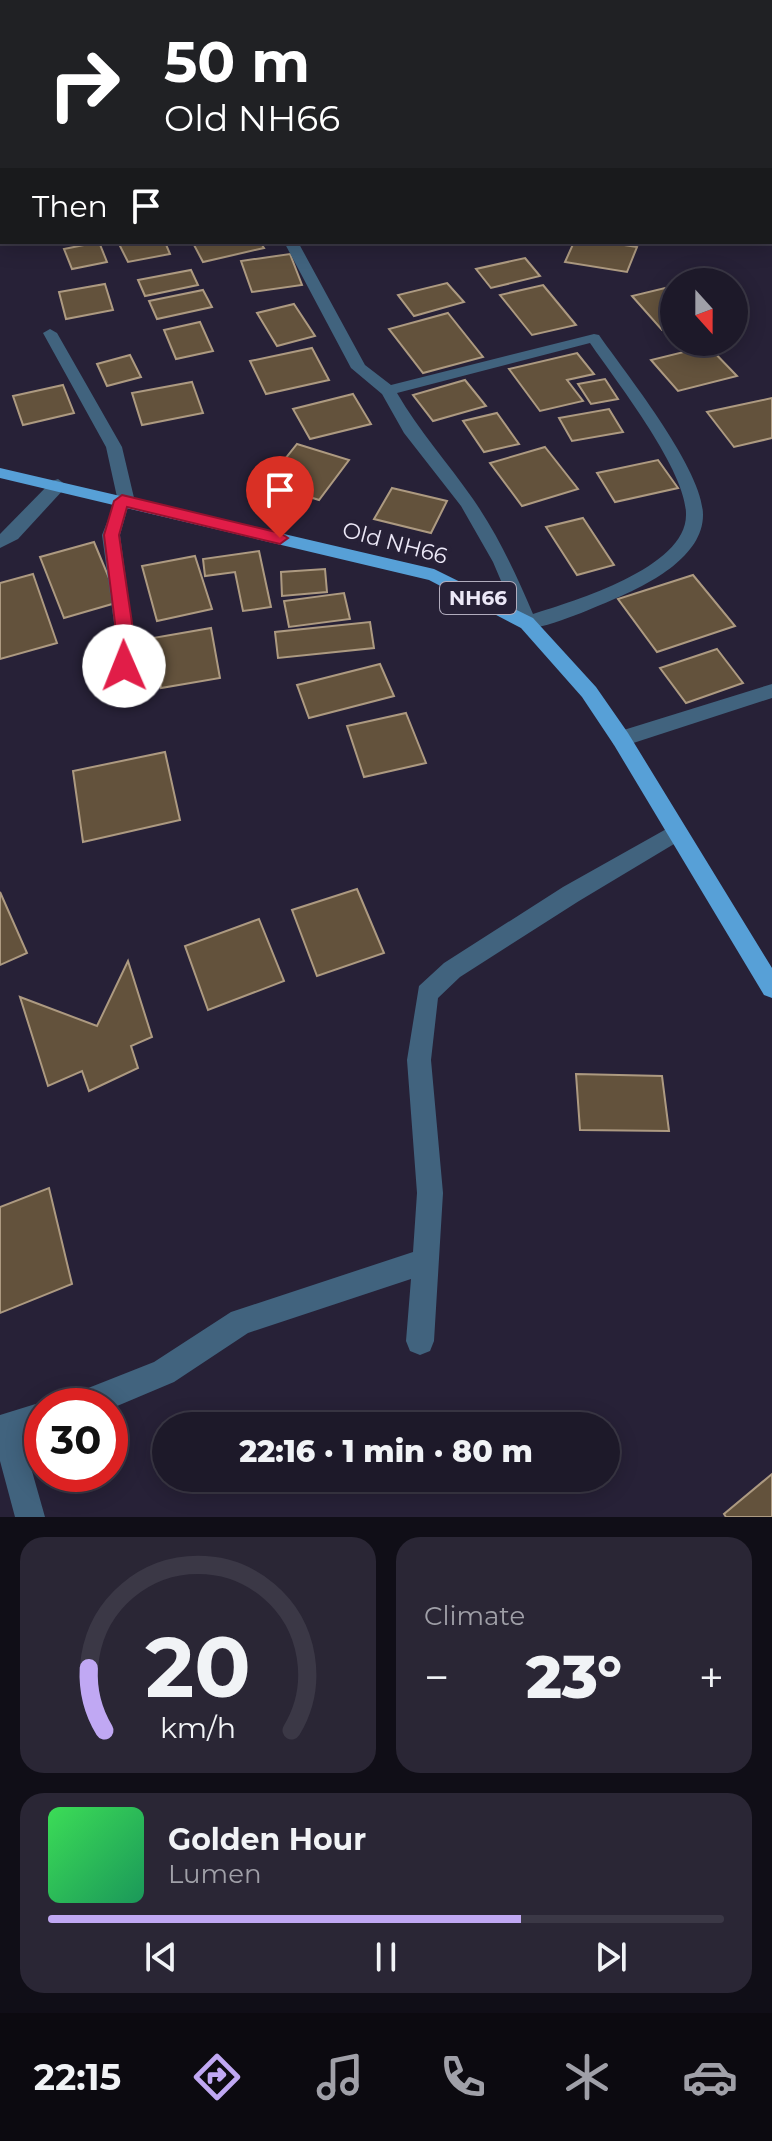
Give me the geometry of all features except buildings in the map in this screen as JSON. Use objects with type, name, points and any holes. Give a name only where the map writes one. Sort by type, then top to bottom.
[{"type":"main road","name":"Old NH66","points":[[0,473],[434,575],[527,623],[589,692],[621,739],[772,988]]},
{"type":"street","points":[[292,244],[359,368],[388,391],[410,429],[467,503],[502,562],[527,623],[587,603],[652,572],[683,547],[695,517],[686,480],[594,338],[388,391]]},
{"type":"street","points":[[50,333],[114,447],[124,501],[111,535],[123,623],[125,688]]},
{"type":"street","points":[[0,542],[12,535],[58,485]]},
{"type":"street","points":[[621,739],[772,691]]},
{"type":"street","points":[[420,1341],[430,1193],[419,1060],[427,993],[452,970],[571,894],[677,832]]},
{"type":"street","points":[[127,1388],[164,1372],[241,1322],[425,1261]]},
{"type":"street","points":[[24,1421],[5,1427],[30,1517]]},
{"type":"route","points":[[124,666],[123,623],[111,535],[122,501],[280,538]]}]
